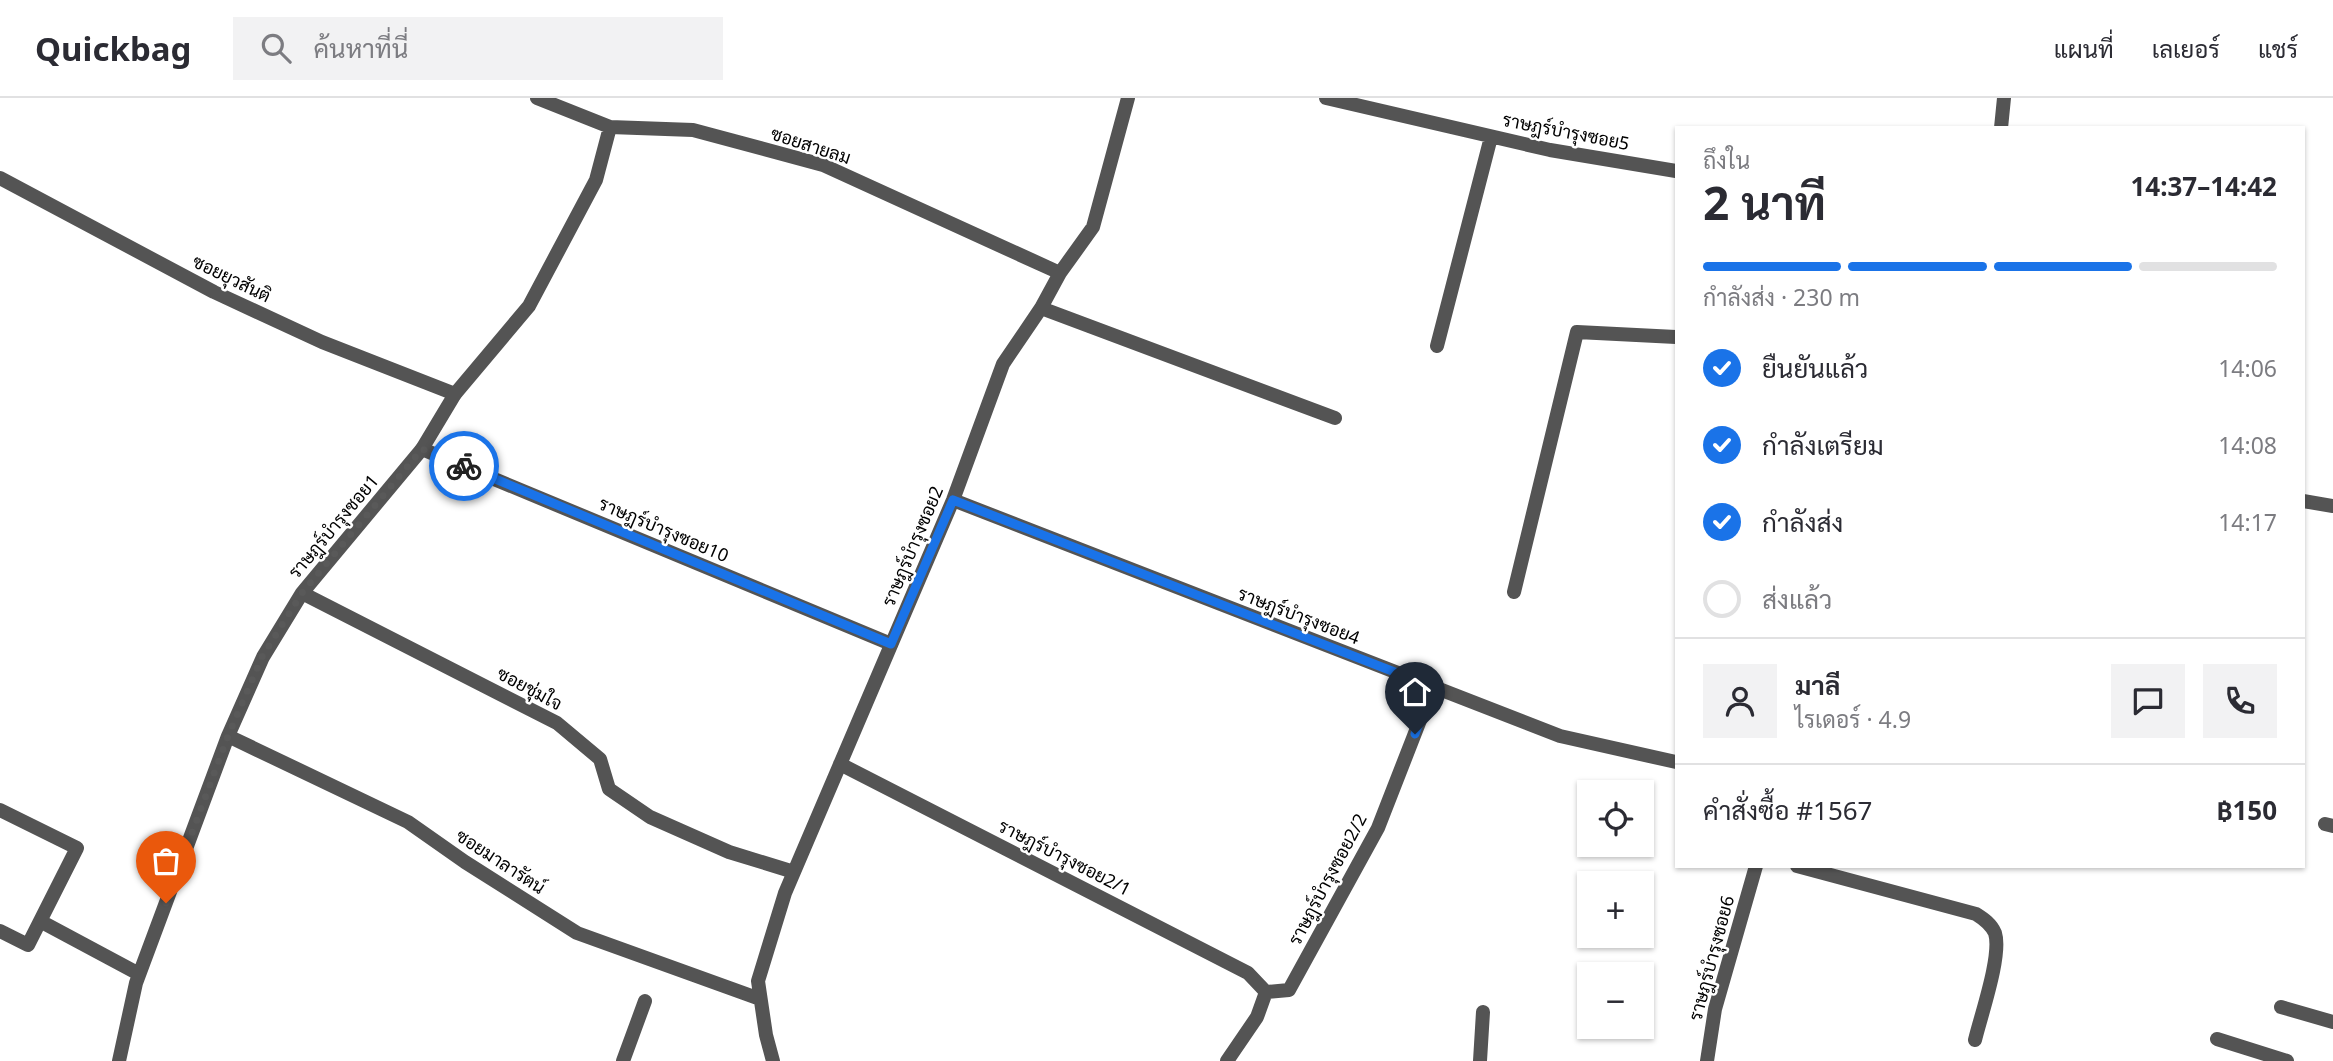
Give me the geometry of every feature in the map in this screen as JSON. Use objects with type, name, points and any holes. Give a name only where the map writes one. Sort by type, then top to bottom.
[{"type":"street","name":"ซอยสายลม","points":[[537,98],[610,127],[693,130],[823,165],[1060,273]]},
{"type":"street","name":"ราษฎร์บำรุงซอย2","points":[[773,1061],[758,981],[785,893],[953,500],[1003,364],[1041,308],[1060,273],[1093,227],[1128,98]]},
{"type":"street","name":"ราษฎร์บำรุงซอย5","points":[[1326,98],[1550,150],[1675,172]]},
{"type":"street","points":[[2001,126],[2004,98]]},
{"type":"street","name":"ราษฎร์บำรุงซอย1","points":[[118,1061],[139,974],[228,736],[262,657],[302,593],[422,449],[455,394],[529,306],[596,180],[610,127]]},
{"type":"street","points":[[1437,346],[1491,137]]},
{"type":"street","name":"ซอยยุวสันติ","points":[[0,178],[214,292],[323,342],[455,394]]},
{"type":"street","points":[[1041,308],[1335,418]]},
{"type":"street","points":[[1514,592],[1577,332],[1675,337]]},
{"type":"street","name":"ราษฎร์บำรุงซอย10","points":[[422,449],[891,644]]},
{"type":"street","name":"ราษฎร์บำรุงซอย4","points":[[953,500],[1560,736],[1675,762]]},
{"type":"street","points":[[2305,501],[2333,506]]},
{"type":"street","name":"ซอยชุ่มใจ","points":[[302,593],[557,723],[600,759],[609,789],[650,817],[729,852],[794,872]]},
{"type":"street","name":"ราษฎร์บำรุงซอย2/2","points":[[1265,992],[1289,990],[1378,828],[1433,687]]},
{"type":"street","name":"ซอยมาลารัตน์","points":[[228,736],[408,822],[465,862],[577,933],[760,999]]},
{"type":"street","name":"ราษฎร์บำรุงซอย2/1","points":[[840,764],[1248,973],[1265,992]]},
{"type":"street","points":[[0,810],[77,848],[28,944],[0,931]]},
{"type":"street","name":"ราษฎร์บำรุงซอย6","points":[[1707,1061],[1715,1009],[1755,868]]},
{"type":"street","points":[[1804,868],[1976,914],[1987,921],[1994,931],[1998,948],[1975,1040]]},
{"type":"street","points":[[40,921],[139,974]]},
{"type":"street","points":[[1227,1061],[1257,1017],[1265,992]]},
{"type":"street","points":[[622,1061],[645,1001]]},
{"type":"street","points":[[2281,1007],[2333,1022]]},
{"type":"street","points":[[1480,1061],[1483,1012]]},
{"type":"street","points":[[2217,1039],[2252,1056],[2287,1061]]},
{"type":"way so far","points":[[166,903],[228,736],[262,657],[302,593],[422,449],[464,466]]},
{"type":"route","points":[[464,466],[891,644],[953,500],[1433,687],[1415,734]]}]
